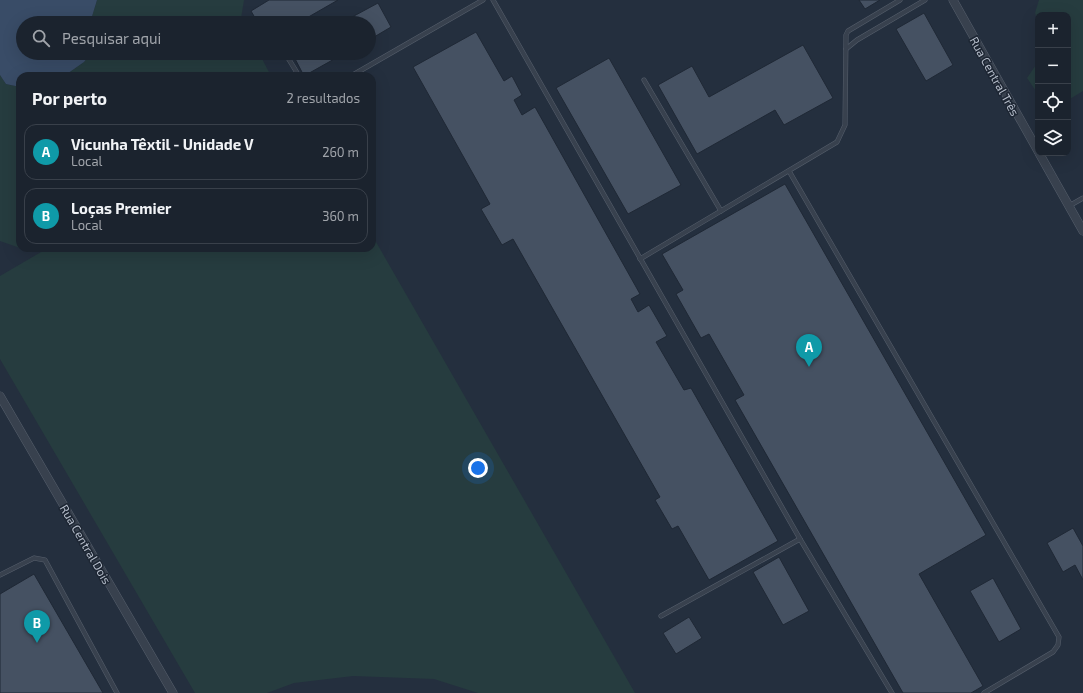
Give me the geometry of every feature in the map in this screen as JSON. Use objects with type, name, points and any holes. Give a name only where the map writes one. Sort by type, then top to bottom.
[{"type":"street","name":"Rua Central Três","points":[[953,0],[1035,147]]},
{"type":"street","name":"Rua Central Três","points":[[1040,156],[1083,231]]},
{"type":"street","name":"Rua Central Dois","points":[[0,396],[173,693]]},
{"type":"lane","points":[[358,72],[483,0]]},
{"type":"lane","points":[[493,0],[800,539],[892,693]]},
{"type":"lane","points":[[640,259],[829,148],[841,136],[845,125],[846,35],[848,31],[900,0]]},
{"type":"lane","points":[[846,49],[857,40],[925,0]]},
{"type":"lane","points":[[289,60],[297,72]]},
{"type":"lane","points":[[644,80],[721,211]]},
{"type":"lane","points":[[789,171],[1059,637],[1058,645],[1053,652],[984,693]]},
{"type":"lane","points":[[1069,206],[1083,198]]},
{"type":"lane","points":[[661,616],[800,539]]},
{"type":"lane","points":[[0,575],[34,558],[45,560],[117,693]]},
{"type":"green space","points":[[97,0],[244,0],[241,16],[92,16]]},
{"type":"green space","points":[[1039,0],[1083,0],[1083,91],[1071,98],[1071,12],[1035,12]]},
{"type":"green space","points":[[86,60],[263,60],[269,72],[70,72]]},
{"type":"green space","points":[[1035,66],[1035,90],[1027,78]]},
{"type":"green space","points":[[0,75],[6,84],[16,86],[16,247],[0,241]]},
{"type":"green space","points":[[376,242],[635,693],[478,693],[434,679],[353,676],[294,683],[267,693],[195,693],[0,359],[0,276],[41,252],[376,252]]},
{"type":"water","points":[[0,0],[97,0],[92,16],[16,16],[16,60],[86,60],[84,62],[70,72],[16,72],[16,86],[6,84],[0,75]]},
{"type":"building","points":[[269,0],[338,0],[310,16],[254,16],[251,11]]},
{"type":"building","points":[[859,0],[880,0],[865,9]]},
{"type":"building","points":[[378,3],[391,27],[376,36],[376,16],[354,16]]},
{"type":"building","points":[[924,13],[953,65],[926,81],[896,29]]},
{"type":"building","points":[[476,32],[504,81],[512,76],[522,95],[514,100],[522,115],[535,107],[640,294],[631,299],[638,312],[649,305],[667,336],[656,342],[684,390],[691,388],[778,541],[709,580],[678,526],[672,529],[655,500],[660,497],[513,239],[502,245],[481,209],[490,204],[413,67]]},
{"type":"building","points":[[803,45],[833,98],[784,125],[775,110],[697,154],[658,85],[692,66],[709,97]]},
{"type":"building","points":[[609,58],[681,185],[628,214],[556,88]]},
{"type":"building","points":[[296,60],[333,60],[311,72],[302,72]]},
{"type":"building","points":[[785,184],[986,535],[919,574],[983,686],[971,693],[903,693],[735,400],[744,395],[709,334],[701,338],[676,294],[683,290],[662,254]]},
{"type":"building","points":[[1073,528],[1083,546],[1083,580],[1075,565],[1063,572],[1047,543]]},
{"type":"building","points":[[779,557],[809,611],[783,625],[753,572]]},
{"type":"building","points":[[34,574],[103,693],[0,693],[0,594]]},
{"type":"building","points":[[993,578],[1021,629],[999,642],[970,591]]},
{"type":"building","points":[[689,617],[702,638],[676,654],[663,633]]},
{"type":"place","name":"Vicunha Têxtil - Unidade V","points":[[809,367]]},
{"type":"place","name":"Loças Premier","points":[[37,643]]}]
